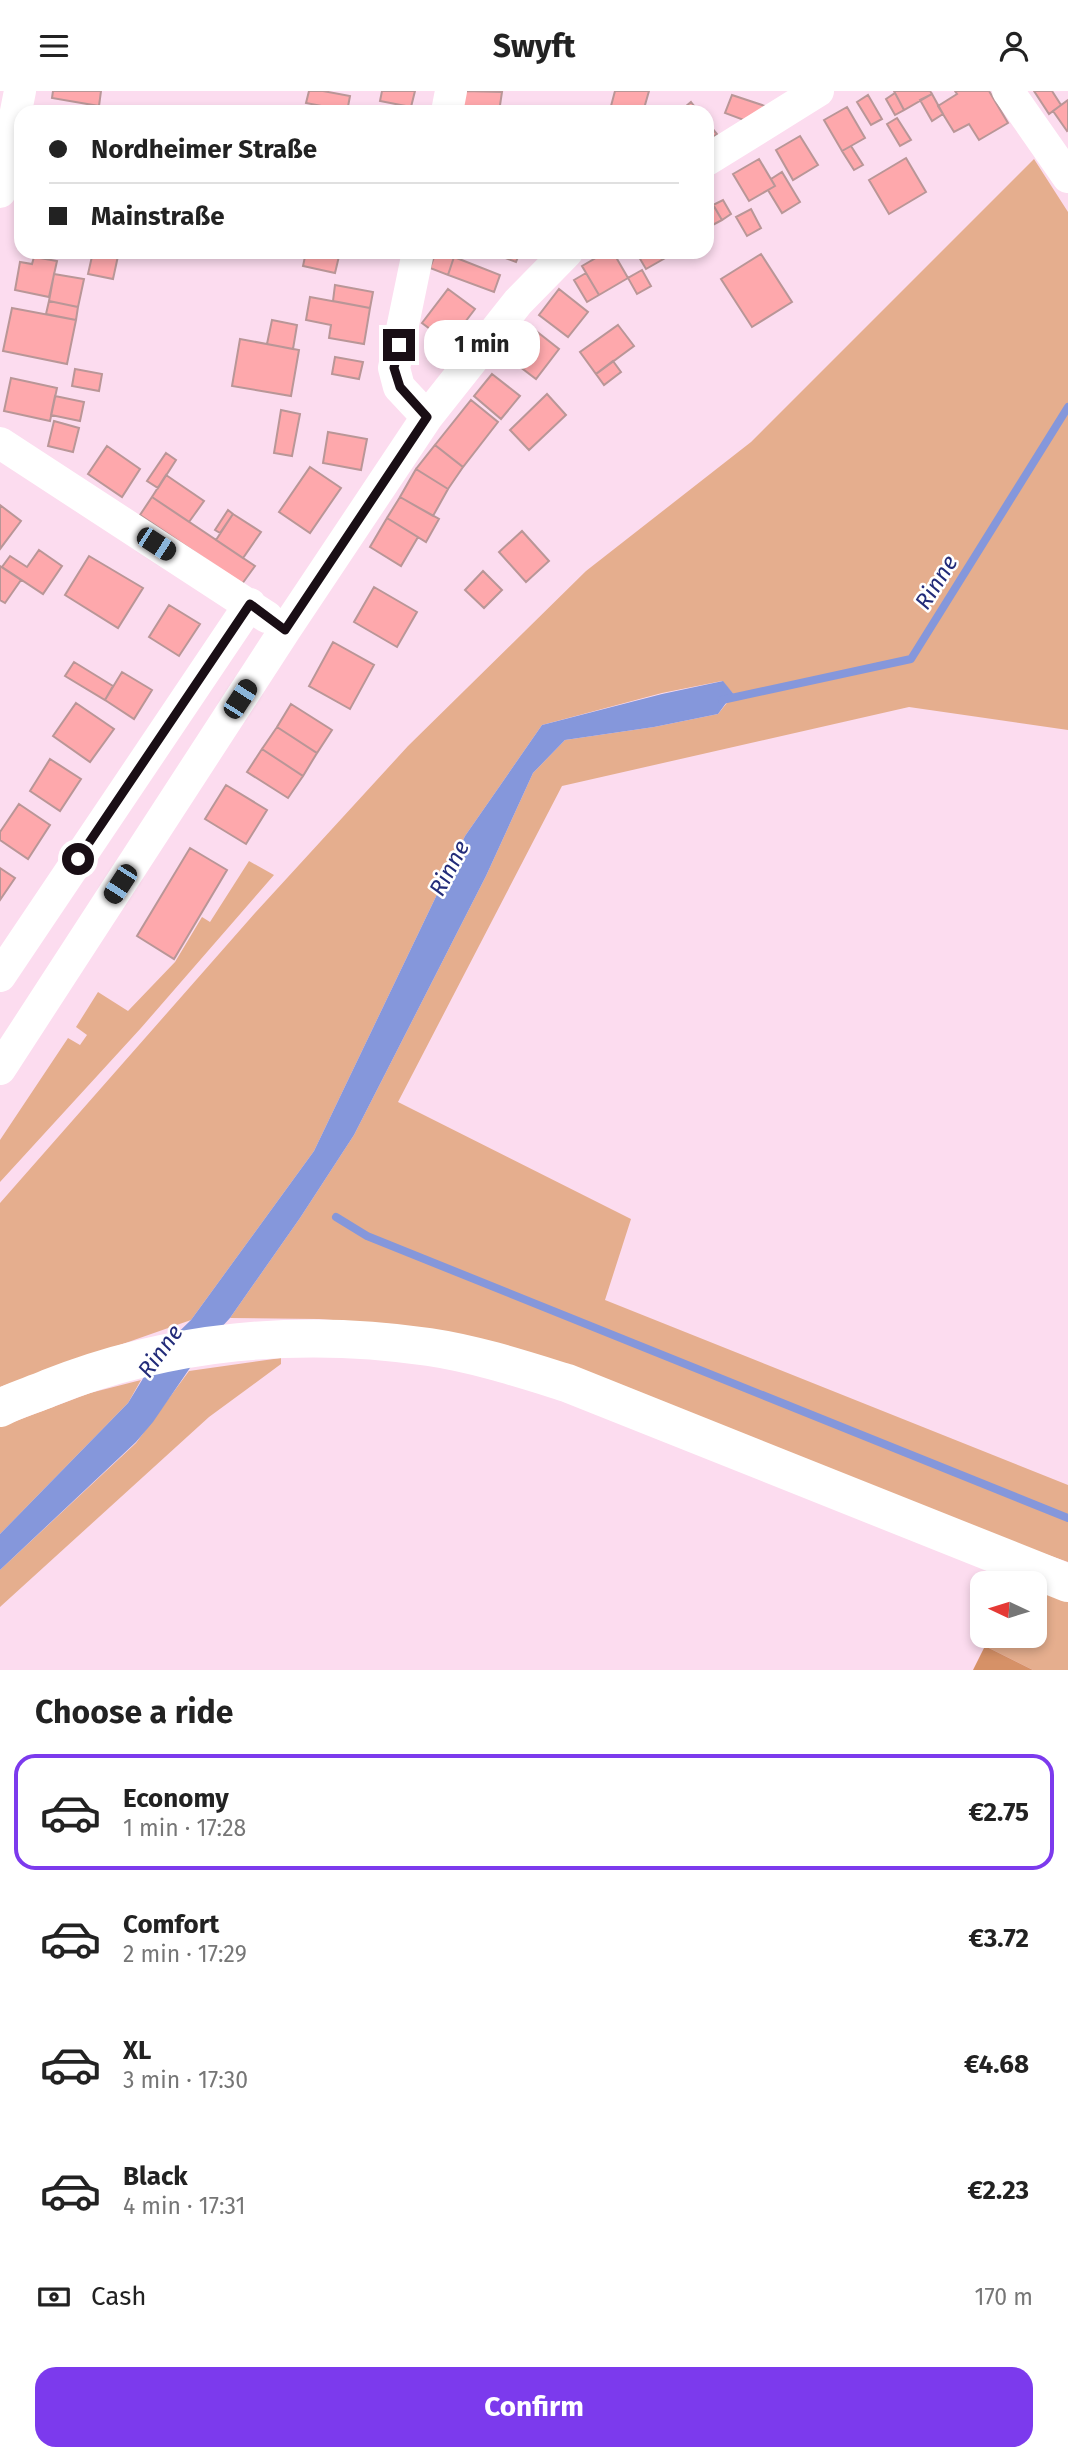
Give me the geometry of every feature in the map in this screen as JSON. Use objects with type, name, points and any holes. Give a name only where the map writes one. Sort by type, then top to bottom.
[{"type":"main road","points":[[0,1409],[80,1375],[143,1357],[237,1342],[319,1337],[430,1347],[486,1358],[567,1383],[1068,1583]]},
{"type":"street","points":[[714,156],[818,91]]},
{"type":"street","points":[[1008,91],[1068,177]]},
{"type":"street","points":[[0,192],[14,121]]},
{"type":"street","points":[[417,259],[394,368],[400,387],[427,417]]},
{"type":"street","points":[[0,1069],[427,417],[518,302],[560,259]]},
{"type":"street","points":[[0,443],[250,604],[285,630]]},
{"type":"street","points":[[0,975],[250,604]]},
{"type":"shaded area","points":[[1034,159],[1068,212],[1068,730],[909,707],[562,786],[398,1102],[631,1219],[605,1300],[1068,1485],[1068,1562],[391,1324],[319,1319],[230,1318],[354,1135],[486,876],[533,773],[565,740],[718,714],[730,699],[736,697],[722,681],[662,693],[542,725],[465,836],[314,1151],[191,1320],[0,1387],[0,1203],[255,913],[408,746],[586,571],[751,442]]},
{"type":"shaded area","points":[[249,861],[274,875],[141,1028],[0,1182],[0,1140],[68,1038],[80,1045],[87,1035],[76,1027],[98,992],[128,1011],[175,962],[202,917],[210,922]]},
{"type":"shaded area","points":[[281,1358],[281,1364],[209,1417],[0,1607],[0,1570],[136,1443],[189,1371]]},
{"type":"shaded area","points":[[141,1380],[128,1403],[0,1534],[0,1427],[90,1393]]},
{"type":"shaded area","points":[[1047,1590],[1068,1599],[1068,1670],[1033,1670],[991,1649],[1047,1648]]},
{"type":"shaded area","points":[[984,1649],[991,1649],[1033,1670],[973,1670]]},
{"type":"water","points":[[723,681],[736,697],[729,699],[718,714],[565,740],[533,773],[486,876],[354,1135],[300,1218],[230,1318],[207,1343],[153,1422],[136,1442],[0,1570],[0,1534],[128,1403],[161,1349],[191,1320],[314,1151],[465,836],[542,725]]},
{"type":"building","points":[[53,91],[101,91],[99,105],[52,98]]},
{"type":"building","points":[[309,91],[350,96],[348,105],[306,103]]},
{"type":"building","points":[[382,91],[415,91],[412,105],[380,101]]},
{"type":"building","points":[[465,91],[502,92],[500,105],[463,105]]},
{"type":"building","points":[[615,91],[649,91],[645,105],[611,105]]},
{"type":"building","points":[[894,91],[930,91],[932,94],[904,110]]},
{"type":"building","points":[[955,91],[989,91],[1008,123],[979,140],[969,124],[954,132],[938,106],[957,94]]},
{"type":"building","points":[[1034,91],[1052,91],[1061,105],[1049,114]]},
{"type":"building","points":[[895,93],[904,110],[895,115],[886,99]]},
{"type":"building","points":[[932,94],[943,114],[932,121],[920,100]]},
{"type":"building","points":[[732,95],[771,108],[749,122],[725,113]]},
{"type":"building","points":[[868,95],[882,119],[871,125],[857,102]]},
{"type":"building","points":[[1068,100],[1068,130],[1067,131],[1053,111]]},
{"type":"building","points":[[847,107],[865,138],[842,151],[824,120]]},
{"type":"building","points":[[897,118],[911,140],[900,146],[887,124]]},
{"type":"building","points":[[800,136],[818,165],[793,180],[776,150]]},
{"type":"building","points":[[851,146],[863,165],[854,170],[842,151]]},
{"type":"building","points":[[906,158],[926,192],[889,214],[869,180]]},
{"type":"building","points":[[759,159],[775,186],[749,201],[733,174]]},
{"type":"building","points":[[782,172],[800,202],[782,213],[768,190],[775,186],[771,179]]},
{"type":"building","points":[[723,200],[731,214],[722,220],[714,204]]},
{"type":"building","points":[[714,206],[722,220],[714,224]]},
{"type":"building","points":[[751,209],[761,228],[747,236],[736,217]]},
{"type":"building","points":[[761,254],[792,302],[752,327],[721,279]]},
{"type":"building","points":[[33,259],[57,261],[49,297],[15,290],[20,262],[32,264]]},
{"type":"building","points":[[91,259],[117,259],[113,279],[88,274]]},
{"type":"building","points":[[304,259],[338,259],[335,273],[303,266]]},
{"type":"building","points":[[433,259],[453,259],[448,275],[430,268]]},
{"type":"building","points":[[453,259],[459,259],[500,275],[494,292],[448,275]]},
{"type":"building","points":[[594,259],[617,259],[628,278],[599,295],[582,266]]},
{"type":"building","points":[[640,259],[664,259],[646,269]]},
{"type":"building","points":[[642,270],[651,286],[637,294],[628,278]]},
{"type":"building","points":[[586,273],[599,295],[587,302],[574,280]]},
{"type":"building","points":[[54,274],[84,279],[78,307],[49,301]]},
{"type":"building","points":[[335,285],[373,292],[370,308],[333,301]]},
{"type":"building","points":[[448,289],[475,309],[449,343],[422,323]]},
{"type":"building","points":[[559,289],[588,312],[568,337],[539,315]]},
{"type":"building","points":[[310,297],[370,308],[364,344],[329,338],[331,325],[306,320]]},
{"type":"building","points":[[49,301],[78,307],[76,320],[46,314]]},
{"type":"building","points":[[12,308],[76,320],[67,364],[3,351]]},
{"type":"building","points":[[272,320],[297,325],[293,349],[267,344]]},
{"type":"building","points":[[618,325],[634,346],[596,374],[580,352]]},
{"type":"building","points":[[531,327],[559,349],[536,379],[507,357]]},
{"type":"building","points":[[240,339],[299,350],[291,396],[232,386]]},
{"type":"building","points":[[335,357],[363,362],[359,379],[332,374]]},
{"type":"building","points":[[613,361],[621,372],[604,385],[596,374]]},
{"type":"building","points":[[75,369],[102,374],[99,391],[72,386]]},
{"type":"building","points":[[492,374],[520,396],[501,419],[474,396]]},
{"type":"building","points":[[11,378],[57,388],[50,421],[4,411]]},
{"type":"building","points":[[547,394],[566,415],[529,450],[510,430]]},
{"type":"building","points":[[55,396],[84,402],[80,421],[51,415]]},
{"type":"building","points":[[471,400],[498,422],[463,467],[435,445]]},
{"type":"building","points":[[281,410],[300,414],[292,456],[274,453]]},
{"type":"building","points":[[54,421],[79,428],[73,452],[48,446]]},
{"type":"building","points":[[328,432],[367,439],[361,470],[323,463]]},
{"type":"building","points":[[435,445],[463,467],[448,489],[416,469]]},
{"type":"building","points":[[107,446],[140,469],[122,497],[88,474]]},
{"type":"building","points":[[166,453],[176,460],[158,488],[147,481]]},
{"type":"building","points":[[310,467],[341,488],[310,533],[279,512]]},
{"type":"building","points":[[416,469],[448,489],[433,516],[400,497]]},
{"type":"building","points":[[166,475],[204,501],[189,522],[152,497]]},
{"type":"building","points":[[152,497],[255,566],[242,584],[140,515]]},
{"type":"building","points":[[400,497],[439,519],[426,542],[387,518]]},
{"type":"building","points":[[0,505],[21,521],[0,549]]},
{"type":"building","points":[[228,510],[233,514],[220,533],[215,530]]},
{"type":"building","points":[[233,514],[261,532],[243,558],[216,540]]},
{"type":"building","points":[[387,518],[418,537],[401,566],[370,547]]},
{"type":"building","points":[[522,531],[549,561],[526,582],[499,552]]},
{"type":"building","points":[[39,550],[62,566],[43,594],[2,567],[10,556],[27,567]]},
{"type":"building","points":[[89,556],[143,588],[118,628],[65,595]]},
{"type":"building","points":[[0,566],[21,580],[5,603],[0,600]]},
{"type":"building","points":[[483,571],[502,590],[484,608],[465,590]]},
{"type":"building","points":[[374,587],[417,612],[397,647],[354,622]]},
{"type":"building","points":[[169,605],[200,624],[179,656],[149,637]]},
{"type":"building","points":[[333,642],[374,665],[350,709],[309,686]]},
{"type":"building","points":[[74,662],[113,686],[105,700],[65,676]]},
{"type":"building","points":[[122,672],[152,690],[134,719],[105,700]]},
{"type":"building","points":[[76,703],[114,729],[90,762],[53,736]]},
{"type":"building","points":[[291,704],[332,730],[317,753],[277,727]]},
{"type":"building","points":[[277,727],[317,753],[303,776],[262,749]]},
{"type":"building","points":[[262,749],[303,776],[288,798],[247,772]]},
{"type":"building","points":[[50,759],[81,779],[60,811],[30,791]]},
{"type":"building","points":[[226,785],[267,810],[246,844],[205,819]]},
{"type":"building","points":[[19,804],[50,825],[28,859],[0,840],[0,832]]},
{"type":"building","points":[[190,848],[227,870],[174,959],[137,936]]},
{"type":"building","points":[[0,868],[15,878],[0,900]]},
{"type":"waterway","name":"Rinne","points":[[722,700],[911,659],[1068,407]]},
{"type":"waterway","points":[[336,1217],[367,1236],[1068,1518]]},
{"type":"route","points":[[78,859],[250,604],[285,630],[427,417],[400,387],[394,368],[399,345]]}]
